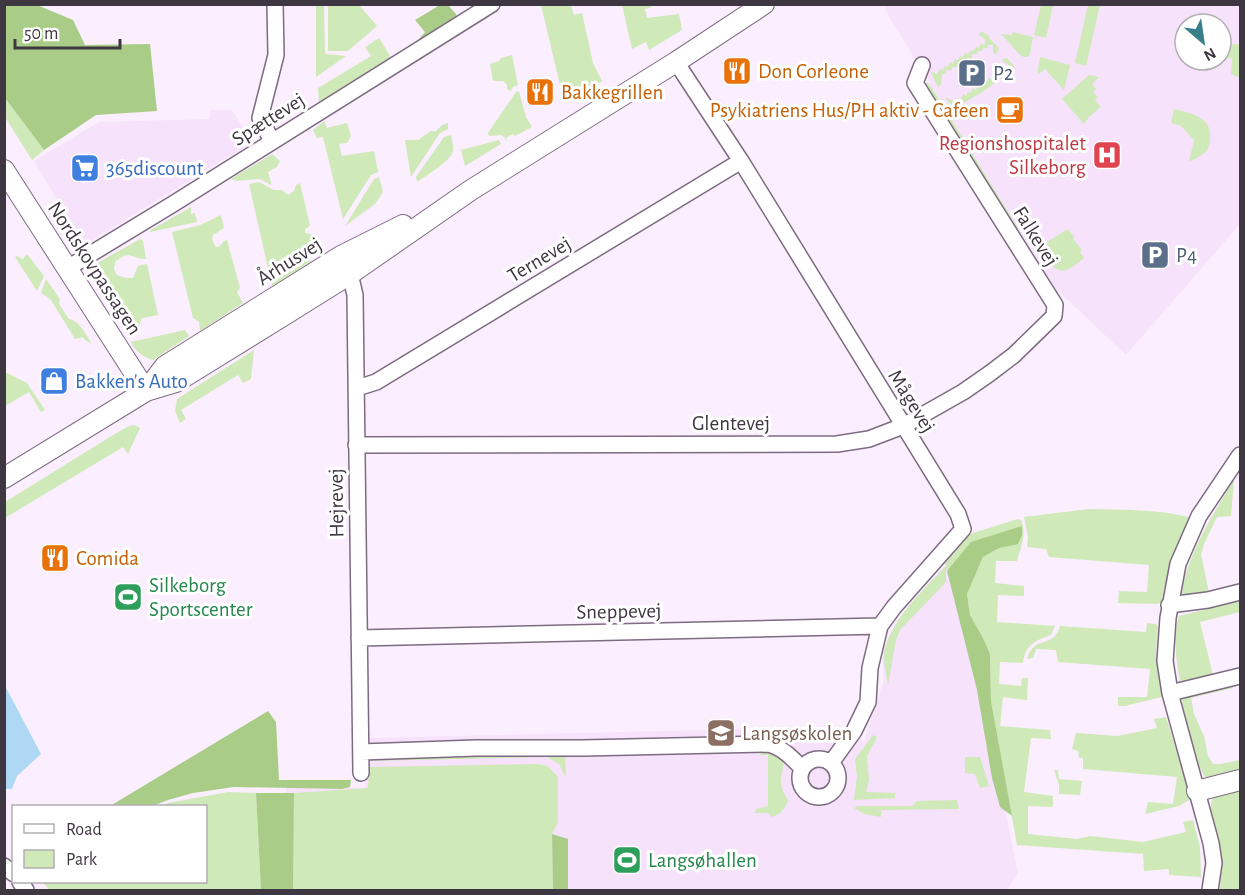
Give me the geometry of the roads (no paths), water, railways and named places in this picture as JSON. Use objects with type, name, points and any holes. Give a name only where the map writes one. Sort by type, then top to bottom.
[{"type":"street","points":[[272,141],[260,118],[276,55],[276,4]]},
{"type":"street","name":"Spættevej","points":[[66,268],[173,204],[492,4]]},
{"type":"street","name":"Århusvej","points":[[4,478],[146,392],[176,382],[350,274],[471,190],[676,62],[743,10],[764,4]]},
{"type":"street","name":"Mågevej","points":[[676,62],[741,161],[958,514],[963,529],[880,626],[870,668],[868,702],[854,731],[831,763]]},
{"type":"street","name":"Falkevej","points":[[922,65],[915,83],[1055,305]]},
{"type":"street","name":"Ternevej","points":[[357,388],[376,382],[741,161]]},
{"type":"street","name":"Nordskovpassagen","points":[[4,170],[146,392]]},
{"type":"street","name":"Århusvej","points":[[146,392],[165,366],[341,256],[471,190]]},
{"type":"street","name":"Hejrevej","points":[[341,256],[350,274],[355,295],[361,773]]},
{"type":"street","name":"Glentevej","points":[[356,445],[837,444],[869,439],[903,426],[963,392],[989,374],[1014,355],[1054,316],[1055,305]]},
{"type":"street","points":[[1210,891],[1214,863],[1170,693],[1165,661],[1169,605],[1178,564],[1199,516],[1240,455]]},
{"type":"street","points":[[1169,605],[1209,600],[1240,592]]},
{"type":"street","name":"Sneppevej","points":[[359,638],[880,626]]},
{"type":"street","points":[[1170,693],[1239,681]]},
{"type":"street","points":[[361,752],[768,744],[782,749],[802,768]]},
{"type":"street","points":[[823,759],[831,763],[837,771],[837,781],[833,790],[824,796],[812,795],[804,789],[800,778],[802,768],[809,761],[823,759]]},
{"type":"street","points":[[1197,791],[1240,780]]},
{"type":"water","points":[[4,684],[41,754],[17,776],[12,789],[5,789]]},
{"type":"place","name":"Don Corleone","points":[[737,71]]},
{"type":"place","name":"P2","points":[[972,73]]},
{"type":"place","name":"Bakkegrillen","points":[[540,92]]},
{"type":"place","name":"Psykiatriens Hus/PH aktiv - Cafeen","points":[[1010,110]]},
{"type":"place","name":"Regionshospitalet Silkeborg","points":[[1107,155]]},
{"type":"place","name":"365discount","points":[[85,168]]},
{"type":"place","name":"P4","points":[[1155,255]]},
{"type":"place","name":"Bakken's Auto","points":[[54,381]]},
{"type":"place","name":"Comida","points":[[55,558]]},
{"type":"place","name":"Silkeborg Sportscenter","points":[[128,597]]},
{"type":"place","name":"Langsøskolen","points":[[721,733]]},
{"type":"place","name":"Langsøhallen","points":[[627,860]]}]
